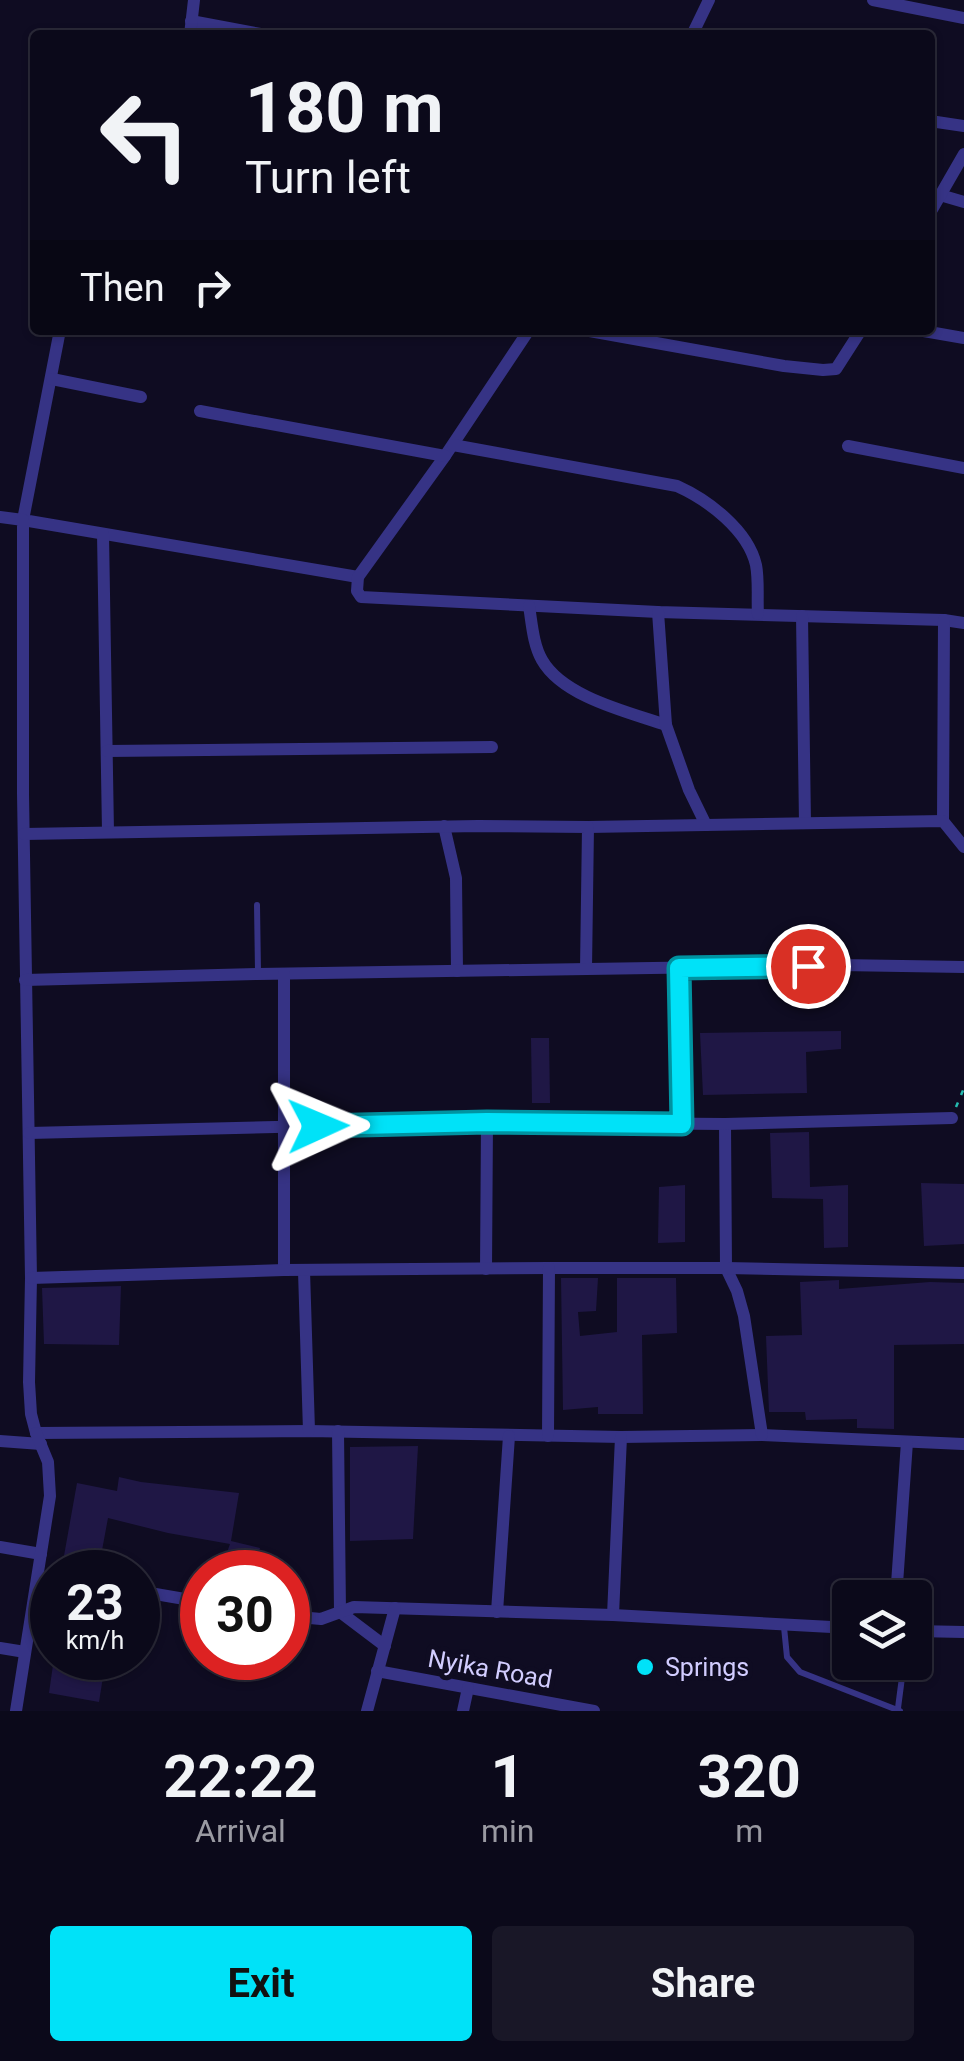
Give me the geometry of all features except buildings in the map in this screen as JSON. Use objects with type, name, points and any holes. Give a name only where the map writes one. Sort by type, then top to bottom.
[{"type":"street","points":[[191,28],[194,0]]},
{"type":"street","points":[[694,30],[709,0]]},
{"type":"street","points":[[873,0],[964,18]]},
{"type":"street","points":[[935,122],[964,126]]},
{"type":"street","points":[[935,204],[964,154]]},
{"type":"street","points":[[940,196],[964,202]]},
{"type":"street","points":[[935,333],[964,338]]},
{"type":"street","points":[[42,1550],[50,1496],[48,1462],[31,1414],[29,1382],[23,520],[59,335]]},
{"type":"street","points":[[527,335],[358,577],[361,598],[964,623]]},
{"type":"street","points":[[612,335],[824,370],[836,368],[858,335]]},
{"type":"street","points":[[52,379],[142,397]]},
{"type":"street","points":[[200,411],[677,486],[690,492],[738,532],[750,549],[756,567],[758,614]]},
{"type":"street","points":[[848,446],[964,468]]},
{"type":"street","points":[[0,516],[358,577]]},
{"type":"street","points":[[103,534],[108,832]]},
{"type":"street","points":[[529,606],[542,660],[554,674],[601,703],[666,725]]},
{"type":"street","points":[[658,612],[666,725],[706,825]]},
{"type":"street","points":[[802,616],[805,824]]},
{"type":"street","points":[[944,620],[943,821],[964,847]]},
{"type":"street","points":[[107,751],[492,747]]},
{"type":"street","points":[[24,834],[943,821]]},
{"type":"street","points":[[444,826],[456,878],[458,971]]},
{"type":"street","points":[[586,969],[588,827]]},
{"type":"street","points":[[25,980],[964,966]]},
{"type":"street","points":[[679,968],[682,1124]]},
{"type":"street","points":[[284,974],[284,1270]]},
{"type":"street","points":[[28,1133],[487,1122],[725,1124],[952,1118]]},
{"type":"street","points":[[486,1270],[487,1122]]},
{"type":"street","points":[[725,1124],[726,1268],[744,1316],[762,1435]]},
{"type":"street","points":[[31,1278],[284,1270],[549,1268],[964,1273]]},
{"type":"street","points":[[548,1436],[549,1268]]},
{"type":"street","points":[[304,1271],[309,1431]]},
{"type":"street","points":[[0,1441],[309,1431],[620,1437],[762,1435],[963,1444]]},
{"type":"street","points":[[338,1432],[340,1612]]},
{"type":"street","points":[[497,1612],[508,1436]]},
{"type":"street","points":[[614,1615],[620,1437]]},
{"type":"street","points":[[897,1580],[907,1442]]},
{"type":"street","points":[[0,1547],[30,1552]]},
{"type":"street","points":[[310,1620],[328,1618],[354,1607],[832,1627]]},
{"type":"street","points":[[368,1711],[395,1608]]},
{"type":"street","points":[[340,1612],[385,1646]]},
{"type":"street","points":[[932,1631],[964,1632]]},
{"type":"street","points":[[16,1711],[30,1633]]},
{"type":"street","points":[[0,1648],[25,1652]]},
{"type":"street","name":"Nyika Road","points":[[378,1671],[594,1711]]},
{"type":"street","points":[[463,1711],[468,1688]]},
{"type":"lane","points":[[258,905],[258,974]]},
{"type":"lane","points":[[784,1625],[787,1657],[800,1672],[899,1710],[902,1680]]},
{"type":"path","points":[[952,1118],[964,1088]]},
{"type":"place","name":"Springs","points":[[645,1667]]},
{"type":"route","points":[[318,1126],[487,1122],[682,1124],[679,968],[808,966]]}]
